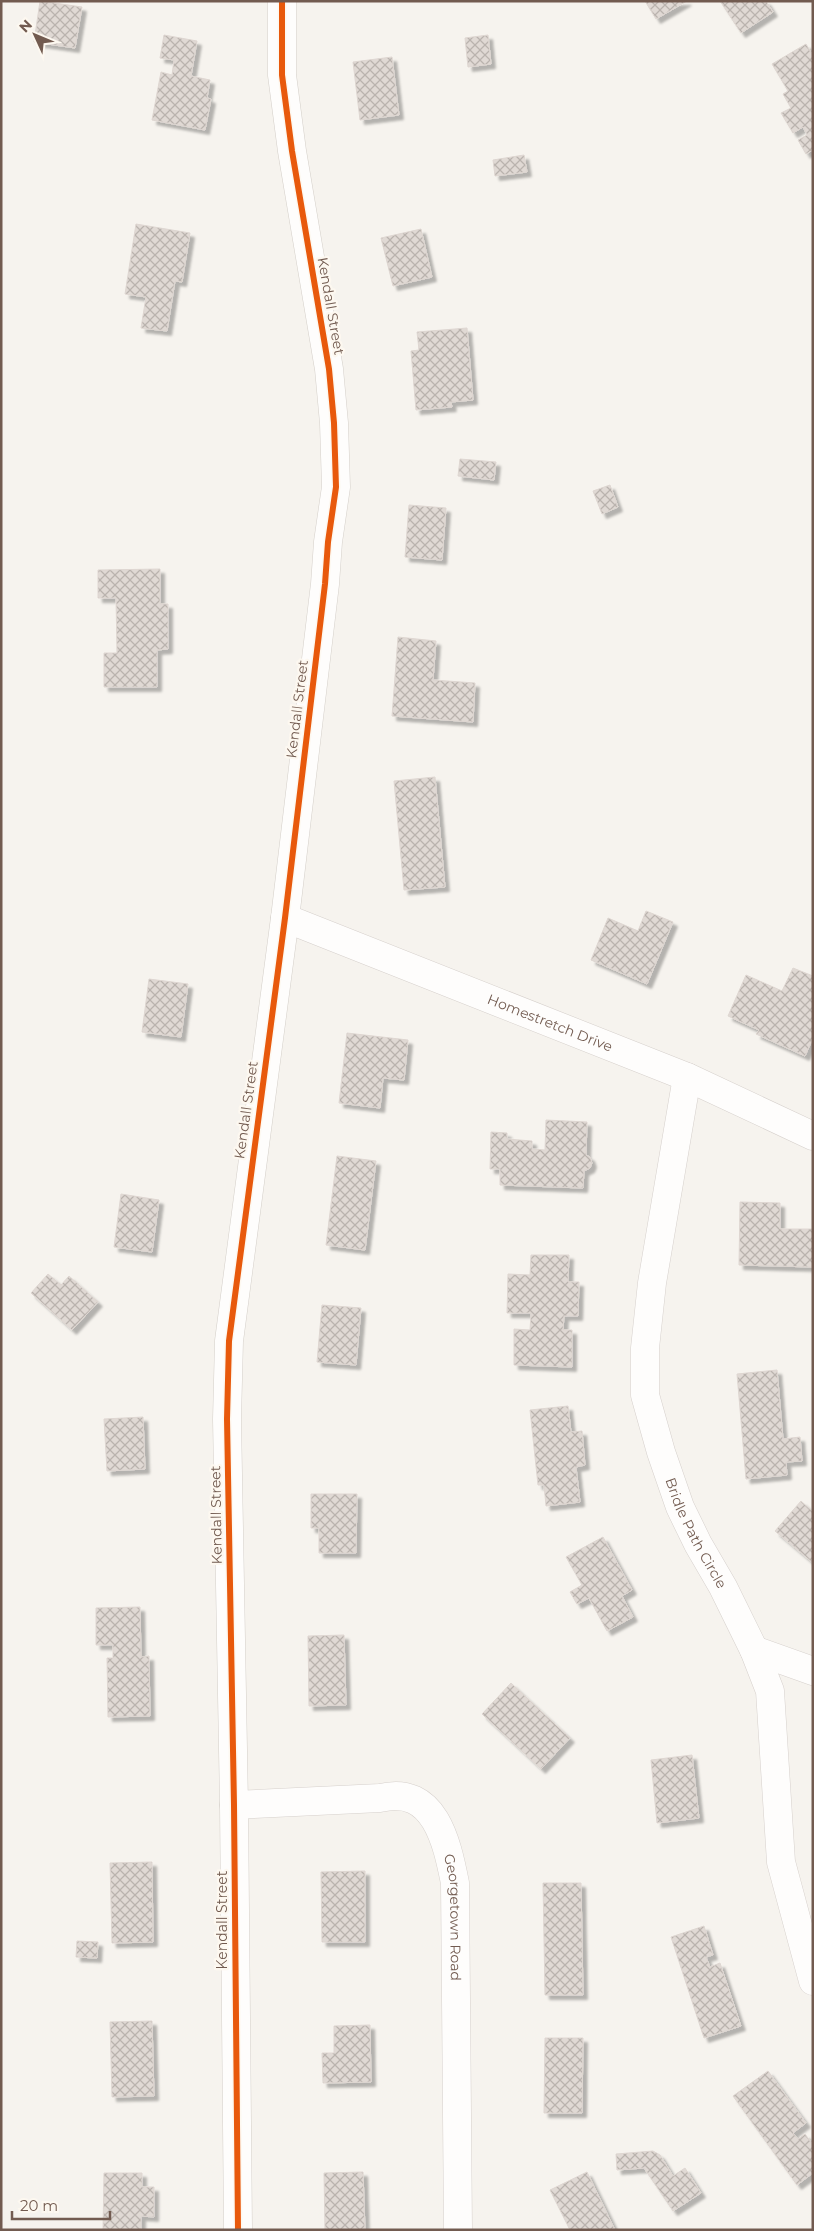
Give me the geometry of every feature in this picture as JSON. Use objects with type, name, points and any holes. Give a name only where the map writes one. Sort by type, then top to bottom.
[{"type":"street","name":"Kendall Street","points":[[238,2230],[234,1805],[227,1419],[230,1341],[285,918],[336,486],[334,423],[329,369],[292,151],[282,75],[282,1]]},
{"type":"street","name":"Homestretch Drive","points":[[285,918],[687,1077],[813,1136]]},
{"type":"street","name":"Bridle Path Circle","points":[[687,1077],[652,1283],[645,1348],[645,1395],[661,1452],[680,1507],[754,1650],[770,1691],[781,1862],[813,1981]]},
{"type":"street","points":[[754,1650],[813,1670]]},
{"type":"street","name":"Georgetown Road","points":[[234,1805],[380,1798],[395,1795],[418,1802],[431,1813],[440,1828],[455,1883],[458,2230]]},
{"type":"building","points":[[40,1],[82,7],[75,48],[34,42]]},
{"type":"building","points":[[645,1],[687,1],[656,19]]},
{"type":"building","points":[[720,1],[766,1],[773,12],[741,33]]},
{"type":"building","points":[[164,35],[197,41],[191,76],[210,80],[207,98],[211,99],[205,130],[152,120],[161,72],[172,75],[174,60],[160,58]]},
{"type":"building","points":[[488,35],[491,64],[468,67],[465,38]]},
{"type":"building","points":[[806,44],[813,56],[813,150],[806,154],[798,140],[807,135],[803,127],[793,133],[781,113],[791,108],[783,94],[788,91],[772,64]]},
{"type":"building","points":[[392,57],[399,115],[360,120],[353,62]]},
{"type":"building","points":[[524,155],[527,172],[495,176],[493,160]]},
{"type":"building","points":[[136,224],[190,233],[182,282],[175,281],[167,331],[141,328],[146,297],[125,294]]},
{"type":"building","points":[[421,229],[432,277],[393,286],[381,238]]},
{"type":"building","points":[[467,328],[473,400],[451,402],[452,407],[416,410],[411,351],[419,350],[417,332]]},
{"type":"building","points":[[460,459],[496,462],[494,480],[458,476]]},
{"type":"building","points":[[610,485],[618,507],[602,514],[593,491]]},
{"type":"building","points":[[409,505],[446,508],[442,560],[405,557]]},
{"type":"building","points":[[160,569],[160,604],[168,604],[168,649],[157,650],[157,687],[104,687],[104,653],[117,653],[116,598],[98,598],[98,570]]},
{"type":"building","points":[[398,637],[436,641],[433,680],[475,683],[473,722],[392,716]]},
{"type":"building","points":[[435,777],[445,887],[404,890],[394,781]]},
{"type":"building","points":[[646,911],[673,922],[647,984],[591,960],[608,918],[638,931]]},
{"type":"building","points":[[793,968],[813,976],[813,1038],[805,1056],[756,1034],[759,1030],[728,1016],[746,975],[782,991]]},
{"type":"building","points":[[149,979],[188,984],[181,1037],[142,1032]]},
{"type":"building","points":[[347,1033],[408,1040],[404,1080],[383,1078],[380,1108],[339,1103]]},
{"type":"building","points":[[546,1120],[587,1122],[586,1155],[590,1157],[592,1163],[590,1168],[584,1171],[583,1188],[500,1185],[500,1169],[490,1169],[491,1132],[507,1133],[507,1139],[532,1141],[532,1149],[545,1150]]},
{"type":"building","points":[[337,1156],[376,1161],[365,1250],[326,1245]]},
{"type":"building","points":[[121,1194],[159,1200],[152,1252],[114,1247]]},
{"type":"building","points":[[740,1202],[780,1203],[780,1229],[813,1229],[813,1267],[739,1265]]},
{"type":"building","points":[[531,1255],[569,1255],[568,1282],[579,1282],[578,1316],[564,1316],[563,1330],[572,1330],[572,1367],[514,1365],[514,1329],[530,1330],[531,1313],[507,1313],[508,1274],[530,1275]]},
{"type":"building","points":[[48,1274],[61,1285],[69,1276],[98,1302],[72,1330],[31,1293]]},
{"type":"building","points":[[322,1305],[361,1308],[356,1365],[317,1362]]},
{"type":"building","points":[[777,1370],[783,1439],[800,1437],[802,1461],[786,1462],[787,1475],[746,1479],[737,1374]]},
{"type":"building","points":[[568,1406],[571,1432],[582,1431],[585,1465],[576,1467],[580,1502],[546,1506],[544,1485],[538,1485],[530,1410]]},
{"type":"building","points":[[143,1417],[145,1469],[107,1471],[104,1419]]},
{"type":"building","points":[[311,1494],[357,1494],[356,1553],[319,1553],[319,1528],[311,1528]]},
{"type":"building","points":[[801,1501],[813,1512],[813,1563],[775,1531]]},
{"type":"building","points":[[603,1537],[632,1590],[622,1596],[633,1617],[607,1631],[589,1598],[577,1604],[570,1592],[582,1585],[566,1557]]},
{"type":"building","points":[[140,1607],[141,1657],[149,1656],[150,1716],[108,1717],[107,1658],[113,1658],[113,1645],[96,1645],[96,1608]]},
{"type":"building","points":[[344,1635],[346,1705],[309,1706],[308,1636]]},
{"type":"building","points":[[511,1683],[570,1738],[541,1769],[482,1714]]},
{"type":"building","points":[[692,1755],[699,1818],[657,1823],[651,1760]]},
{"type":"building","points":[[152,1862],[153,1942],[112,1943],[110,1863]]},
{"type":"building","points":[[365,1871],[365,1942],[322,1942],[321,1872]]},
{"type":"building","points":[[543,1883],[581,1883],[583,1995],[545,1995]]},
{"type":"building","points":[[704,1926],[713,1955],[706,1957],[710,1967],[720,1963],[741,2026],[704,2038],[671,1937]]},
{"type":"building","points":[[77,1941],[98,1942],[97,1958],[76,1957]]},
{"type":"building","points":[[152,2021],[154,2096],[112,2097],[110,2022]]},
{"type":"building","points":[[370,2025],[371,2082],[323,2083],[322,2053],[334,2053],[334,2026]]},
{"type":"building","points":[[545,2038],[583,2038],[582,2113],[544,2113]]},
{"type":"building","points":[[768,2071],[806,2123],[793,2133],[798,2139],[805,2134],[813,2145],[813,2173],[797,2185],[733,2096]]},
{"type":"building","points":[[653,2151],[660,2155],[673,2176],[685,2168],[701,2193],[673,2211],[644,2168],[617,2170],[616,2154]]},
{"type":"building","points":[[363,2172],[365,2230],[325,2230],[324,2173]]},
{"type":"building","points":[[587,2172],[615,2230],[570,2230],[550,2190]]},
{"type":"building","points":[[104,2173],[142,2173],[142,2187],[154,2187],[154,2217],[141,2216],[141,2230],[103,2230]]},
{"type":"cycle path","points":[[238,2230],[234,1805],[227,1419],[229,1341],[285,918],[336,487],[334,423],[329,369],[292,151],[282,75],[282,1]]}]
